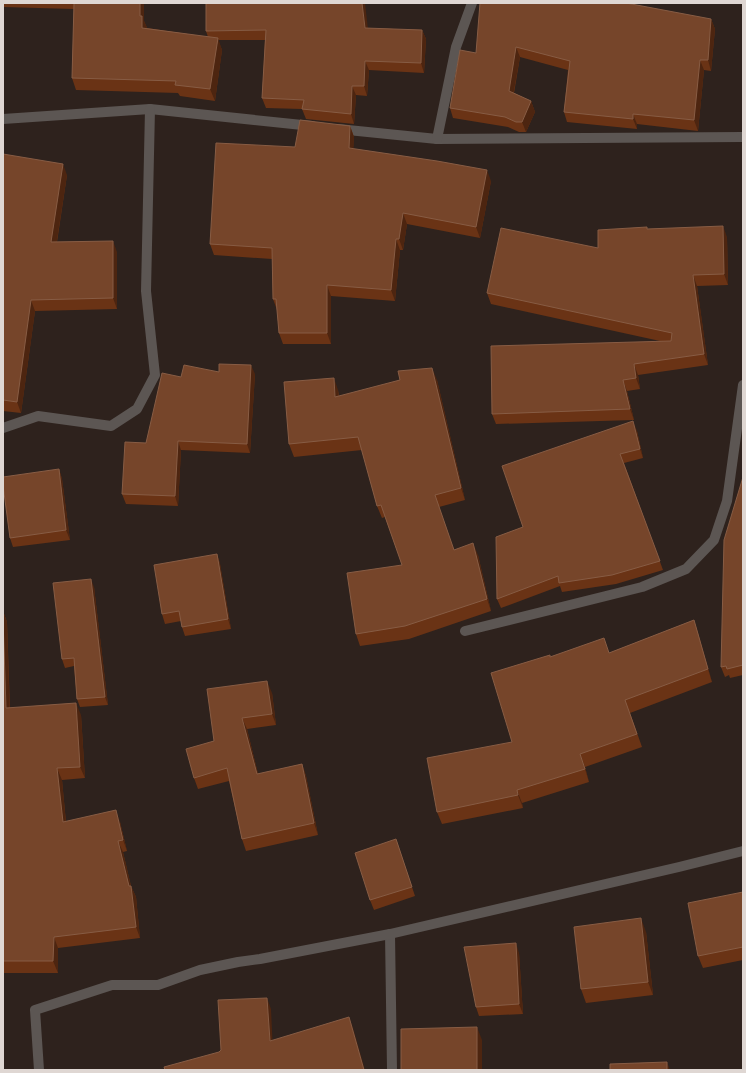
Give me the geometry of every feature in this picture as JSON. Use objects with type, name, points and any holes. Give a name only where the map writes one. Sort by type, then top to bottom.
[{"type":"street","points":[[437,139],[456,47],[472,3]]},
{"type":"street","points":[[3,428],[38,416],[111,426],[137,409],[155,375],[146,291],[150,110]]},
{"type":"street","points":[[3,119],[150,110],[437,139],[743,137]]},
{"type":"street","points":[[465,631],[642,587],[686,569],[714,540],[727,501],[743,385]]},
{"type":"street","points":[[39,1070],[36,1010],[112,985],[158,985],[207,969],[390,934],[743,852]]},
{"type":"street","points":[[390,934],[392,1070]]},
{"type":"building","points":[[74,3],[140,3],[142,28],[218,38],[210,89],[175,85],[176,81],[72,78]]},
{"type":"building","points":[[206,3],[362,3],[365,28],[422,30],[421,63],[365,61],[364,86],[352,86],[351,114],[302,109],[304,100],[262,98],[266,30],[206,31]]},
{"type":"building","points":[[480,3],[626,3],[711,19],[708,60],[700,60],[694,120],[633,114],[633,119],[564,112],[570,61],[516,47],[509,91],[531,101],[522,122],[516,122],[505,117],[450,108],[460,50],[476,53]]},
{"type":"building","points":[[300,120],[350,126],[349,148],[487,170],[476,227],[403,213],[399,239],[396,239],[391,290],[327,285],[327,333],[279,333],[276,299],[273,299],[272,248],[210,244],[216,143],[295,147]]},
{"type":"building","points":[[3,154],[63,164],[51,242],[113,241],[113,298],[31,300],[17,402],[3,400]]},
{"type":"building","points":[[723,226],[724,274],[693,275],[704,354],[634,364],[636,378],[623,380],[630,409],[492,414],[491,346],[671,341],[672,333],[487,293],[501,228],[598,248],[598,230],[647,227],[647,229]]},
{"type":"building","points":[[219,364],[251,365],[247,444],[178,441],[175,496],[122,494],[125,442],[146,443],[162,373],[181,377],[184,365],[219,372]]},
{"type":"building","points":[[432,368],[461,488],[435,495],[454,550],[473,543],[487,599],[405,626],[356,634],[347,573],[402,565],[381,505],[377,506],[358,437],[289,444],[284,382],[334,378],[335,397],[400,380],[398,371]]},
{"type":"building","points":[[633,421],[640,449],[620,454],[660,561],[612,575],[559,583],[558,576],[497,599],[496,537],[523,527],[502,466]]},
{"type":"building","points":[[59,469],[66,530],[10,538],[3,477]]},
{"type":"building","points":[[743,477],[743,665],[727,669],[726,666],[721,667],[724,540]]},
{"type":"building","points":[[217,554],[228,619],[182,627],[179,611],[162,614],[154,565]]},
{"type":"building","points":[[91,579],[105,697],[77,699],[74,658],[62,659],[53,583]]},
{"type":"building","points":[[3,619],[6,708],[76,703],[80,767],[57,768],[63,822],[116,810],[123,840],[118,841],[129,886],[131,886],[136,927],[54,937],[53,961],[3,961]]},
{"type":"building","points":[[694,620],[708,669],[625,700],[637,734],[580,754],[585,769],[517,790],[518,795],[437,812],[427,758],[512,742],[491,673],[550,655],[550,657],[604,638],[609,653]]},
{"type":"building","points":[[267,681],[272,714],[242,718],[257,774],[302,764],[314,823],[242,839],[227,768],[194,778],[186,749],[214,741],[207,689]]},
{"type":"building","points":[[396,839],[412,887],[370,900],[355,853]]},
{"type":"building","points":[[743,892],[743,947],[698,956],[688,903]]},
{"type":"building","points":[[641,918],[648,982],[581,989],[574,927]]},
{"type":"building","points":[[516,943],[519,1004],[476,1007],[464,947]]},
{"type":"building","points":[[267,998],[270,1041],[349,1017],[364,1070],[165,1070],[164,1067],[219,1052],[221,1050],[218,1000]]},
{"type":"building","points":[[477,1027],[477,1070],[401,1070],[401,1029]]},
{"type":"building","points":[[667,1062],[667,1070],[610,1070],[610,1064]]}]
